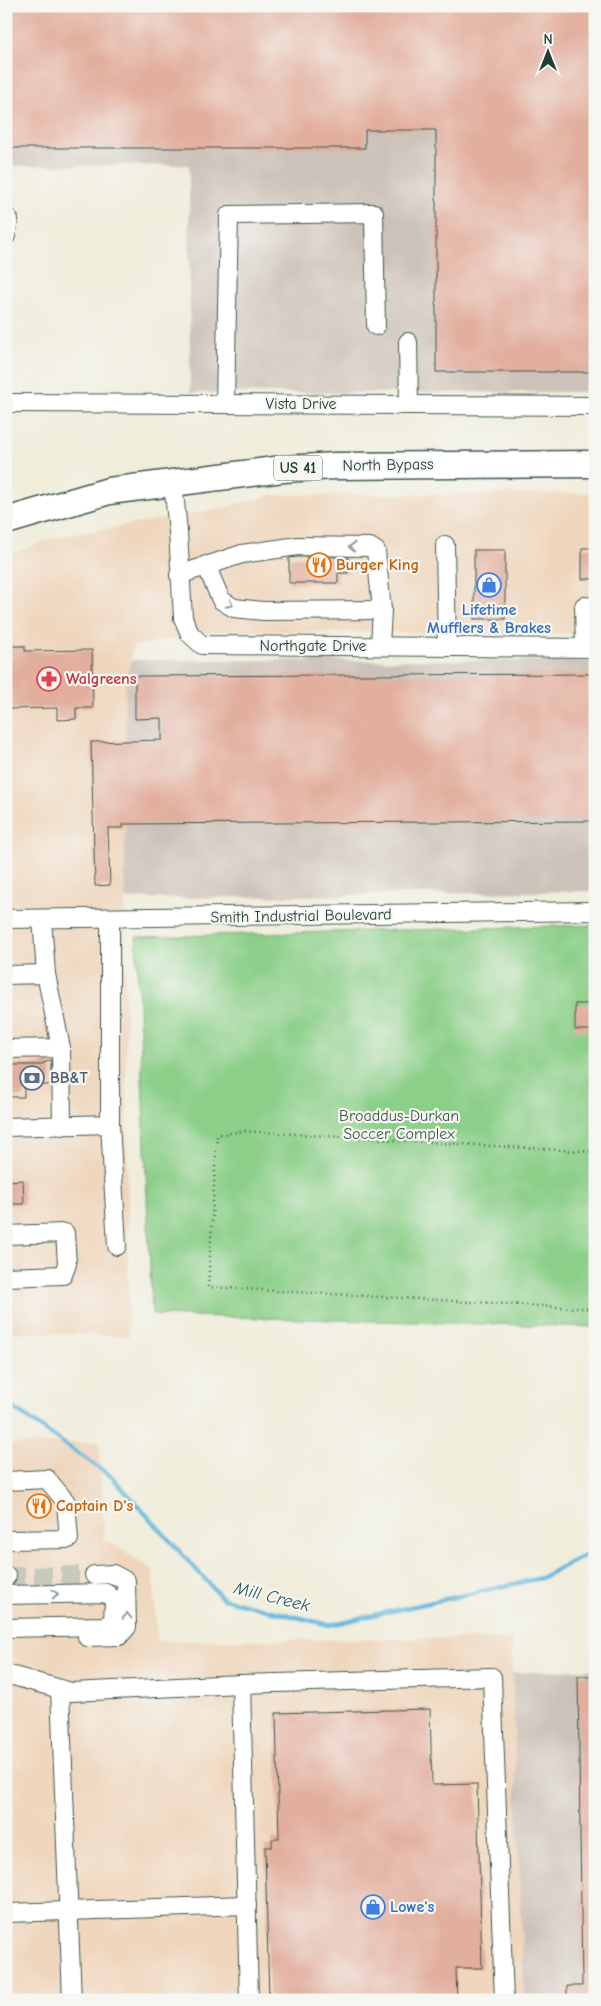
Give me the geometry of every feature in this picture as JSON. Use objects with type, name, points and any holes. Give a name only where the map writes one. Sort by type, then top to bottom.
[{"type":"highway","name":"North Bypass","points":[[6,520],[109,491],[283,469],[335,466],[595,464]]},
{"type":"street","points":[[225,404],[229,215],[374,213],[376,326]]},
{"type":"street","points":[[6,218],[10,219],[6,235]]},
{"type":"street","points":[[408,342],[409,405]]},
{"type":"street","name":"Vista Drive","points":[[6,403],[595,406]]},
{"type":"street","name":"Northgate Drive","points":[[172,482],[178,532],[183,618],[190,634],[202,646],[590,648]]},
{"type":"street","points":[[445,545],[447,647]]},
{"type":"street","points":[[179,575],[242,554],[298,546],[370,547],[376,551],[382,610],[380,646]]},
{"type":"street","points":[[206,565],[221,600],[234,608],[263,611],[382,610]]},
{"type":"street","points":[[590,648],[584,606],[595,607]]},
{"type":"street","name":"Smith Industrial Boulevard","points":[[6,919],[595,911]]},
{"type":"street","points":[[110,918],[110,1124],[117,1246]]},
{"type":"street","points":[[42,919],[46,974],[61,1048],[62,1126]]},
{"type":"street","points":[[6,975],[46,974]]},
{"type":"street","points":[[6,1049],[61,1048]]},
{"type":"street","points":[[6,1127],[110,1124]]},
{"type":"street","points":[[6,1235],[65,1233],[67,1264],[63,1275],[6,1277]]},
{"type":"street","points":[[6,1482],[47,1479],[66,1502],[68,1539],[6,1540]]},
{"type":"street","points":[[6,1640],[119,1636],[127,1627],[126,1581],[113,1574],[94,1575]]},
{"type":"street","points":[[6,1596],[126,1592]]},
{"type":"street","points":[[6,1628],[104,1626],[113,1622],[114,1600],[106,1593]]},
{"type":"street","points":[[6,1674],[71,1692],[241,1684],[492,1677],[504,2000]]},
{"type":"street","points":[[241,1684],[249,2000]]},
{"type":"street","points":[[60,1689],[72,2000]]},
{"type":"street","points":[[6,1913],[247,1905]]},
{"type":"path","points":[[595,1152],[244,1132],[217,1135],[208,1287],[595,1309]]},
{"type":"shaded area","points":[[6,6],[595,6],[595,392],[190,393],[189,165],[6,166]]},
{"type":"shaded area","points":[[595,493],[595,634],[220,631],[134,646],[125,679],[125,948],[129,1336],[6,1332],[6,556],[53,538],[213,510],[274,495]]},
{"type":"shaded area","points":[[131,660],[595,661],[595,891],[125,899],[125,679]]},
{"type":"shaded area","points":[[99,1442],[104,1539],[153,1570],[157,1641],[511,1638],[524,2000],[6,2000],[6,1444]]},
{"type":"shaded area","points":[[595,1669],[595,2000],[524,2000],[512,1673]]},
{"type":"green space","name":"Broaddus-Durkan Soccer Complex","points":[[595,925],[595,1327],[152,1315],[136,937]]},
{"type":"building","points":[[6,6],[595,6],[595,372],[436,372],[436,130],[365,130],[365,148],[6,148]]},
{"type":"building","points":[[582,548],[595,548],[595,579],[582,579]]},
{"type":"building","name":"Lifetime Mufflers & Brakes","points":[[474,550],[505,550],[505,619],[474,619]]},
{"type":"building","name":"Burger King","points":[[348,557],[348,573],[338,573],[338,583],[289,583],[289,558]]},
{"type":"building","name":"Walgreens","points":[[6,646],[25,646],[25,651],[92,650],[93,708],[76,708],[76,719],[57,720],[57,708],[6,709]]},
{"type":"building","points":[[595,674],[595,821],[123,824],[123,828],[108,828],[110,885],[95,886],[91,742],[162,740],[162,718],[135,719],[135,676]]},
{"type":"building","points":[[575,1004],[595,1004],[595,1030],[575,1030]]},
{"type":"building","name":"BB&T","points":[[51,1060],[51,1083],[47,1085],[24,1086],[24,1097],[6,1097],[6,1065],[39,1065]]},
{"type":"building","points":[[23,1180],[24,1204],[6,1204],[6,1181]]},
{"type":"building","points":[[578,1676],[595,1676],[595,2000],[567,2000],[567,1986],[582,1986]]},
{"type":"building","name":"Lowe's","points":[[430,1709],[432,1785],[477,1784],[482,1968],[456,1968],[457,2000],[269,2000],[265,1847],[272,1847],[272,1839],[279,1839],[276,1713]]},
{"type":"waterway","name":"Mill Creek","points":[[6,1403],[112,1477],[223,1599],[329,1625],[541,1578],[595,1550]]},
{"type":"tunnel","points":[[7,1576],[94,1575]]},
{"type":"place","name":"Burger King","points":[[319,565]]},
{"type":"place","name":"Lifetime Mufflers & Brakes","points":[[489,585]]},
{"type":"place","name":"Walgreens","points":[[49,679]]},
{"type":"place","name":"BB&T","points":[[32,1078]]},
{"type":"place","name":"Captain D's","points":[[39,1506]]},
{"type":"place","name":"Lowe's","points":[[373,1907]]}]
